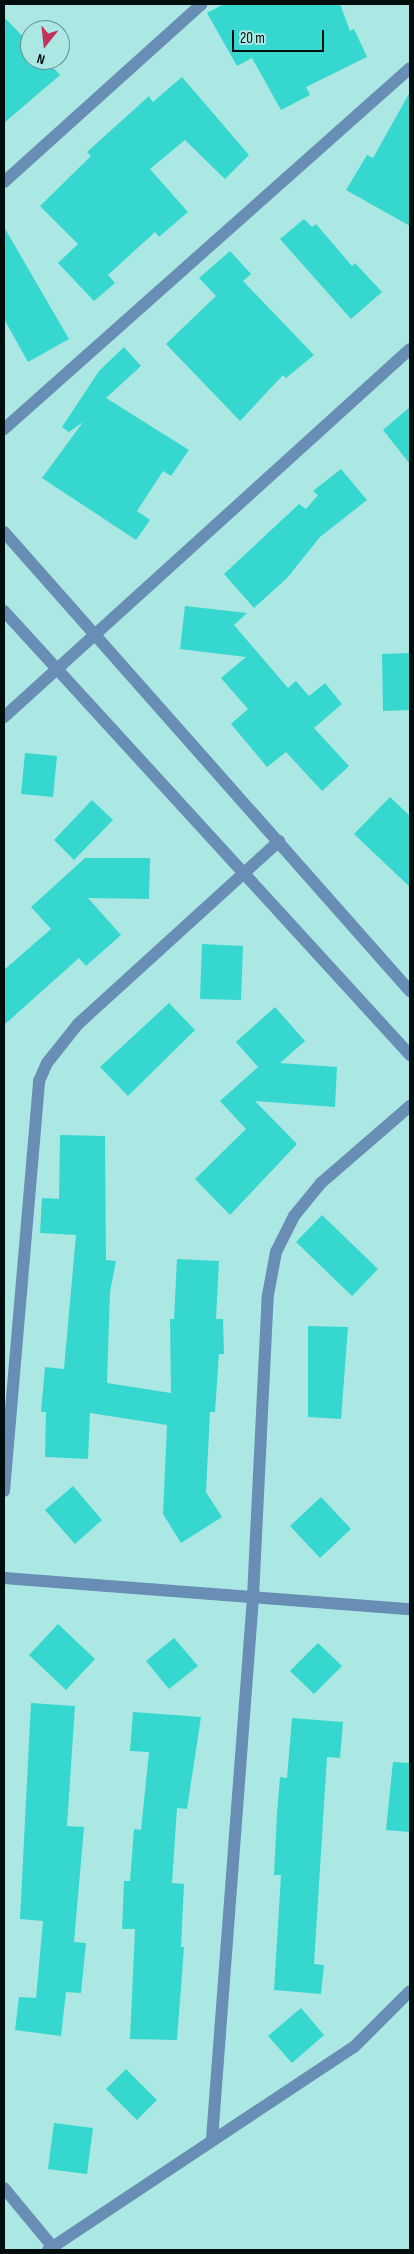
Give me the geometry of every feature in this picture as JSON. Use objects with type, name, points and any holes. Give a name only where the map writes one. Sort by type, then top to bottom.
[{"type":"street","points":[[4,182],[202,4]]},
{"type":"street","points":[[4,429],[410,68]]},
{"type":"street","points":[[4,717],[410,348]]},
{"type":"street","points":[[4,532],[97,632],[410,991]]},
{"type":"street","points":[[4,611],[410,1055]]},
{"type":"street","points":[[4,1491],[39,1081],[51,1057],[78,1024],[242,872],[279,841]]},
{"type":"street","points":[[212,2139],[253,1597],[268,1295],[276,1252],[294,1216],[321,1182],[410,1106]]},
{"type":"street","points":[[4,1578],[410,1609]]},
{"type":"street","points":[[4,2188],[50,2248],[212,2139],[354,2047],[410,1991]]},
{"type":"building","points":[[224,4],[340,4],[350,31],[354,29],[367,57],[306,87],[310,95],[281,110],[252,58],[237,66],[207,13]]},
{"type":"building","points":[[4,17],[20,34],[20,70],[55,70],[60,75],[4,123]]},
{"type":"building","points":[[182,77],[249,155],[225,179],[185,140],[150,169],[188,212],[159,237],[155,232],[108,275],[115,283],[94,301],[58,263],[78,244],[40,206],[91,156],[87,152],[149,96],[153,102]]},
{"type":"building","points":[[410,92],[410,226],[346,190],[367,155],[373,158]]},
{"type":"building","points":[[304,219],[312,227],[316,224],[352,266],[355,263],[382,292],[351,319],[280,239]]},
{"type":"building","points":[[4,227],[69,339],[28,362],[4,319]]},
{"type":"building","points":[[230,251],[251,274],[243,281],[314,355],[286,378],[283,375],[240,421],[166,344],[216,296],[199,278]]},
{"type":"building","points":[[124,347],[141,366],[106,398],[189,450],[171,476],[163,471],[137,511],[150,520],[136,540],[42,478],[83,422],[69,432],[62,427],[99,371]]},
{"type":"building","points":[[410,407],[410,464],[383,430]]},
{"type":"building","points":[[341,469],[367,500],[320,537],[287,578],[254,608],[224,574],[299,504],[306,509],[318,495],[313,491]]},
{"type":"building","points":[[185,606],[247,613],[234,625],[288,688],[296,681],[309,696],[325,683],[342,704],[314,728],[349,766],[322,791],[286,752],[267,767],[231,724],[248,709],[221,678],[246,657],[180,649]]},
{"type":"building","points":[[410,653],[410,710],[383,711],[382,654]]},
{"type":"building","points":[[25,753],[57,756],[53,797],[21,794]]},
{"type":"building","points":[[390,797],[410,816],[410,887],[354,834]]},
{"type":"building","points":[[92,800],[113,820],[74,860],[54,840]]},
{"type":"building","points":[[85,858],[150,858],[149,899],[88,898],[121,935],[86,966],[79,958],[4,1025],[4,970],[51,929],[31,907]]},
{"type":"building","points":[[202,944],[243,946],[241,1000],[200,999]]},
{"type":"building","points":[[169,1003],[195,1030],[128,1096],[100,1067]]},
{"type":"building","points":[[275,1007],[305,1041],[280,1063],[337,1067],[335,1107],[255,1101],[297,1144],[230,1215],[195,1179],[246,1129],[220,1101],[258,1067],[236,1042]]},
{"type":"building","points":[[60,1135],[105,1136],[106,1260],[116,1261],[110,1292],[107,1383],[171,1393],[170,1319],[174,1319],[177,1259],[219,1261],[216,1319],[223,1319],[224,1354],[219,1354],[215,1412],[210,1412],[206,1492],[222,1517],[181,1543],[163,1514],[167,1425],[90,1413],[88,1459],[45,1457],[46,1412],[41,1412],[45,1367],[64,1369],[76,1235],[40,1233],[42,1198],[59,1199]]},
{"type":"building","points":[[322,1215],[378,1269],[352,1296],[296,1242]]},
{"type":"building","points":[[308,1326],[348,1327],[341,1419],[308,1417]]},
{"type":"building","points":[[73,1486],[102,1520],[75,1544],[45,1510]]},
{"type":"building","points":[[321,1497],[351,1529],[320,1558],[290,1526]]},
{"type":"building","points":[[58,1624],[95,1659],[66,1690],[29,1655]]},
{"type":"building","points":[[174,1638],[198,1666],[169,1689],[146,1661]]},
{"type":"building","points":[[318,1643],[342,1666],[314,1694],[290,1671]]},
{"type":"building","points":[[31,1703],[75,1706],[67,1826],[84,1827],[74,1942],[86,1943],[81,1993],[66,1992],[61,2036],[15,2030],[19,1997],[36,1998],[43,1921],[20,1919]]},
{"type":"building","points":[[133,1712],[201,1717],[187,1809],[177,1808],[172,1883],[184,1884],[181,1947],[184,1947],[177,2040],[130,2039],[135,1929],[122,1929],[124,1881],[130,1881],[134,1829],[141,1830],[149,1752],[130,1751]]},
{"type":"building","points":[[292,1718],[343,1722],[340,1758],[327,1757],[314,1964],[324,1965],[321,1994],[274,1990],[281,1875],[274,1875],[277,1814],[280,1777],[287,1778]]},
{"type":"building","points":[[393,1762],[410,1763],[410,1832],[386,1830]]},
{"type":"building","points":[[301,2008],[324,2035],[292,2063],[268,2036]]},
{"type":"building","points":[[126,2069],[157,2100],[137,2120],[106,2089]]},
{"type":"building","points":[[54,2123],[93,2128],[87,2174],[48,2169]]}]
